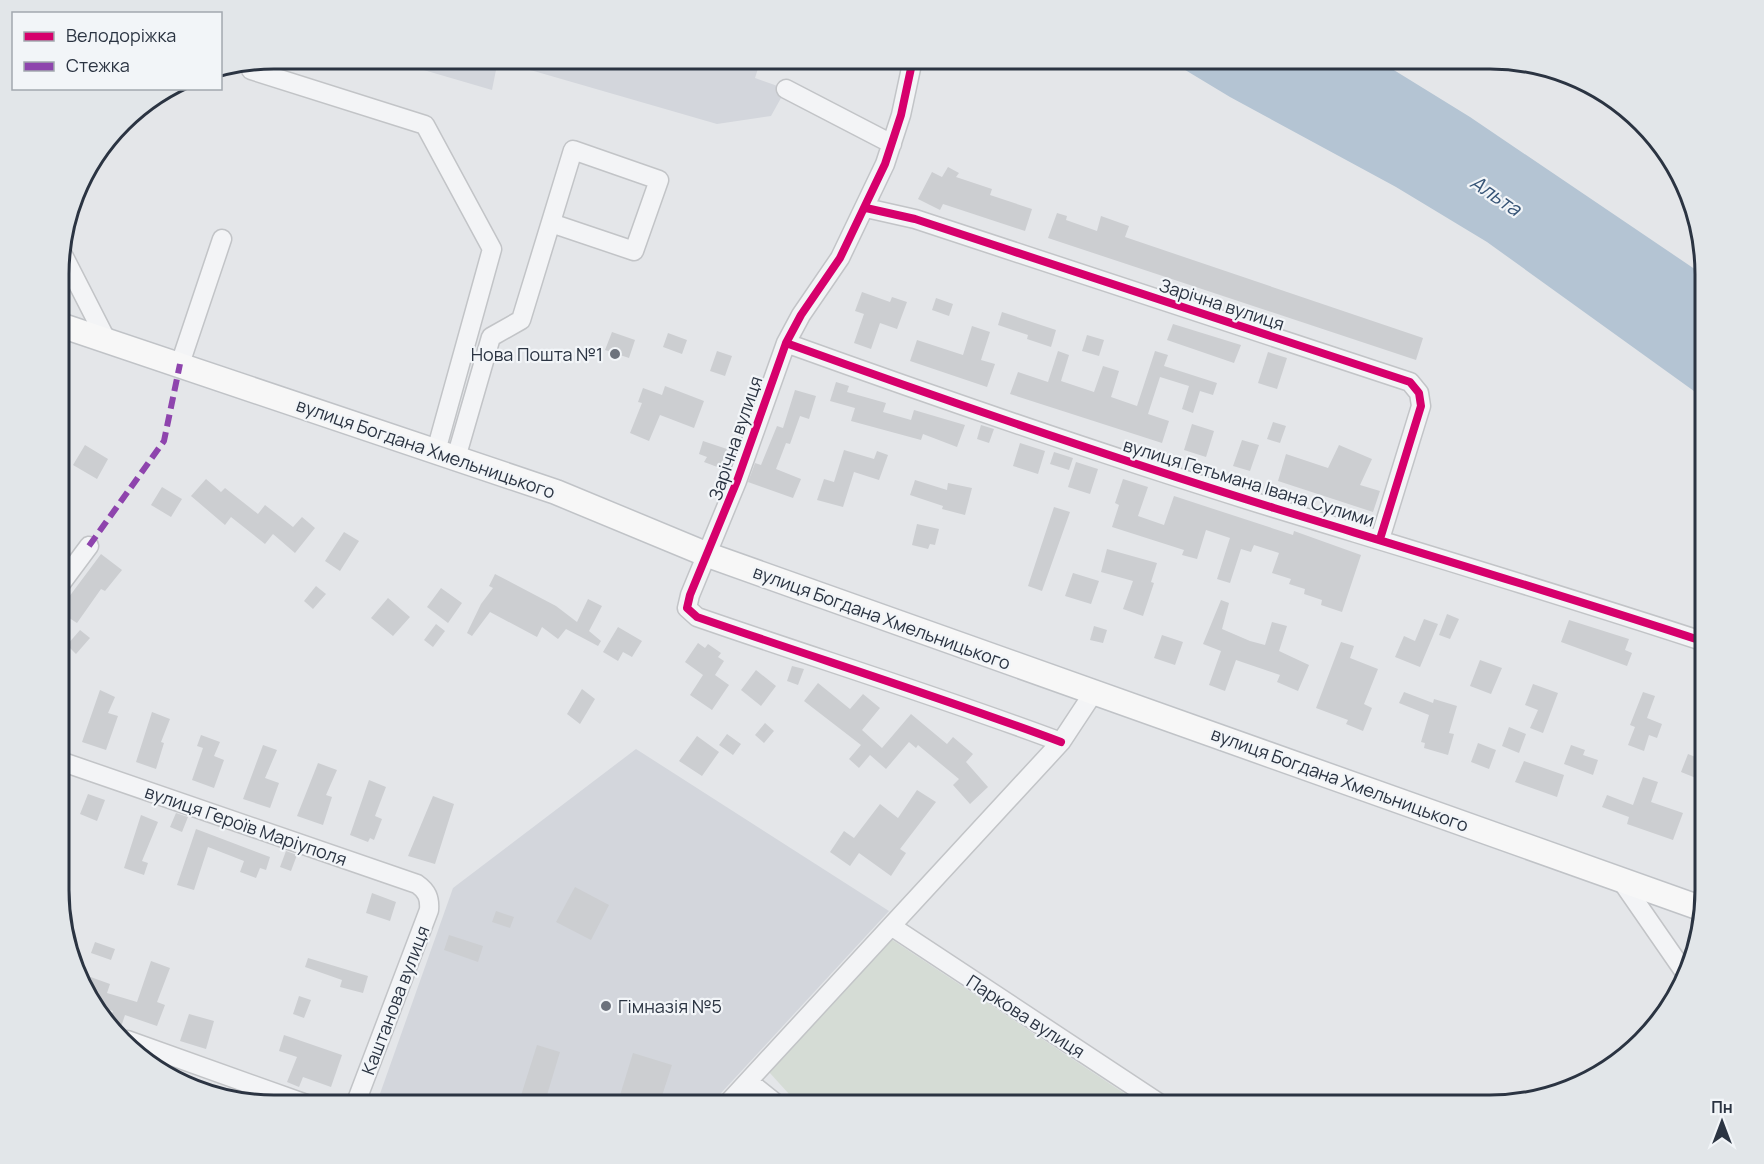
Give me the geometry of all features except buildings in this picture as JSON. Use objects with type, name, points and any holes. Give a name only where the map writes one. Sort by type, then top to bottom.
[{"type":"main road","name":"вулиця Богдана Хмельницького","points":[[69,328],[556,492],[708,555],[1695,906]]},
{"type":"street","name":"Зарічна вулиця","points":[[910,69],[892,144],[866,208],[840,258],[801,315],[786,343],[708,555],[687,602],[687,608],[697,617],[824,662],[963,706],[1061,742]]},
{"type":"street","points":[[252,70],[425,125],[492,249],[446,455]]},
{"type":"street","points":[[786,89],[892,144]]},
{"type":"street","points":[[446,455],[491,337],[521,320],[573,150],[659,180],[634,251],[551,223]]},
{"type":"street","name":"Зарічна вулиця","points":[[866,208],[915,219],[1410,382],[1419,393],[1421,406],[1380,538]]},
{"type":"street","points":[[180,364],[222,239]]},
{"type":"street","points":[[69,268],[106,339]]},
{"type":"street","name":"вулиця Гетьмана Івана Сулими","points":[[786,343],[1136,463],[1695,639]]},
{"type":"street","points":[[69,573],[89,546]]},
{"type":"street","points":[[735,1095],[1061,742],[1094,692]]},
{"type":"street","name":"вулиця Героїв Маріуполя","points":[[69,764],[417,884],[428,895]]},
{"type":"street","points":[[1620,879],[1680,966]]},
{"type":"street","name":"Каштанова вулиця","points":[[359,1095],[429,910],[428,895]]},
{"type":"street","name":"Паркова вулиця","points":[[891,926],[1147,1095]]},
{"type":"street","points":[[140,1045],[279,1095]]},
{"type":"street","points":[[748,1081],[756,1095]]},
{"type":"street","points":[[748,1081],[765,1095]]},
{"type":"shaded area","points":[[420,69],[504,69],[496,70],[492,90]]},
{"type":"shaded area","points":[[527,69],[758,69],[755,78],[786,89],[771,116],[717,124]]},
{"type":"shaded area","name":"Гімназія №5","points":[[636,749],[889,911],[719,1095],[380,1095],[453,888]]},
{"type":"shaded area","points":[[891,939],[1127,1095],[790,1095],[769,1072]]},
{"type":"water","name":"Альта","points":[[1184,69],[1392,69],[1470,117],[1695,269],[1695,392],[1487,242],[1396,187],[1230,97]]},
{"type":"marked path","points":[[89,546],[164,441],[180,364]]},
{"type":"cycle path","points":[[911,69],[901,115],[885,164],[840,258],[801,315],[786,343],[737,481],[690,595],[687,608],[697,617],[1061,742]]},
{"type":"cycle path","points":[[866,208],[915,219],[1410,382],[1419,393],[1421,406],[1380,539]]},
{"type":"cycle path","points":[[786,343],[1151,469],[1695,639]]},
{"type":"place","name":"Нова Пошта №1","points":[[615,354]]},
{"type":"place","name":"Гімназія №5","points":[[606,1006]]}]
